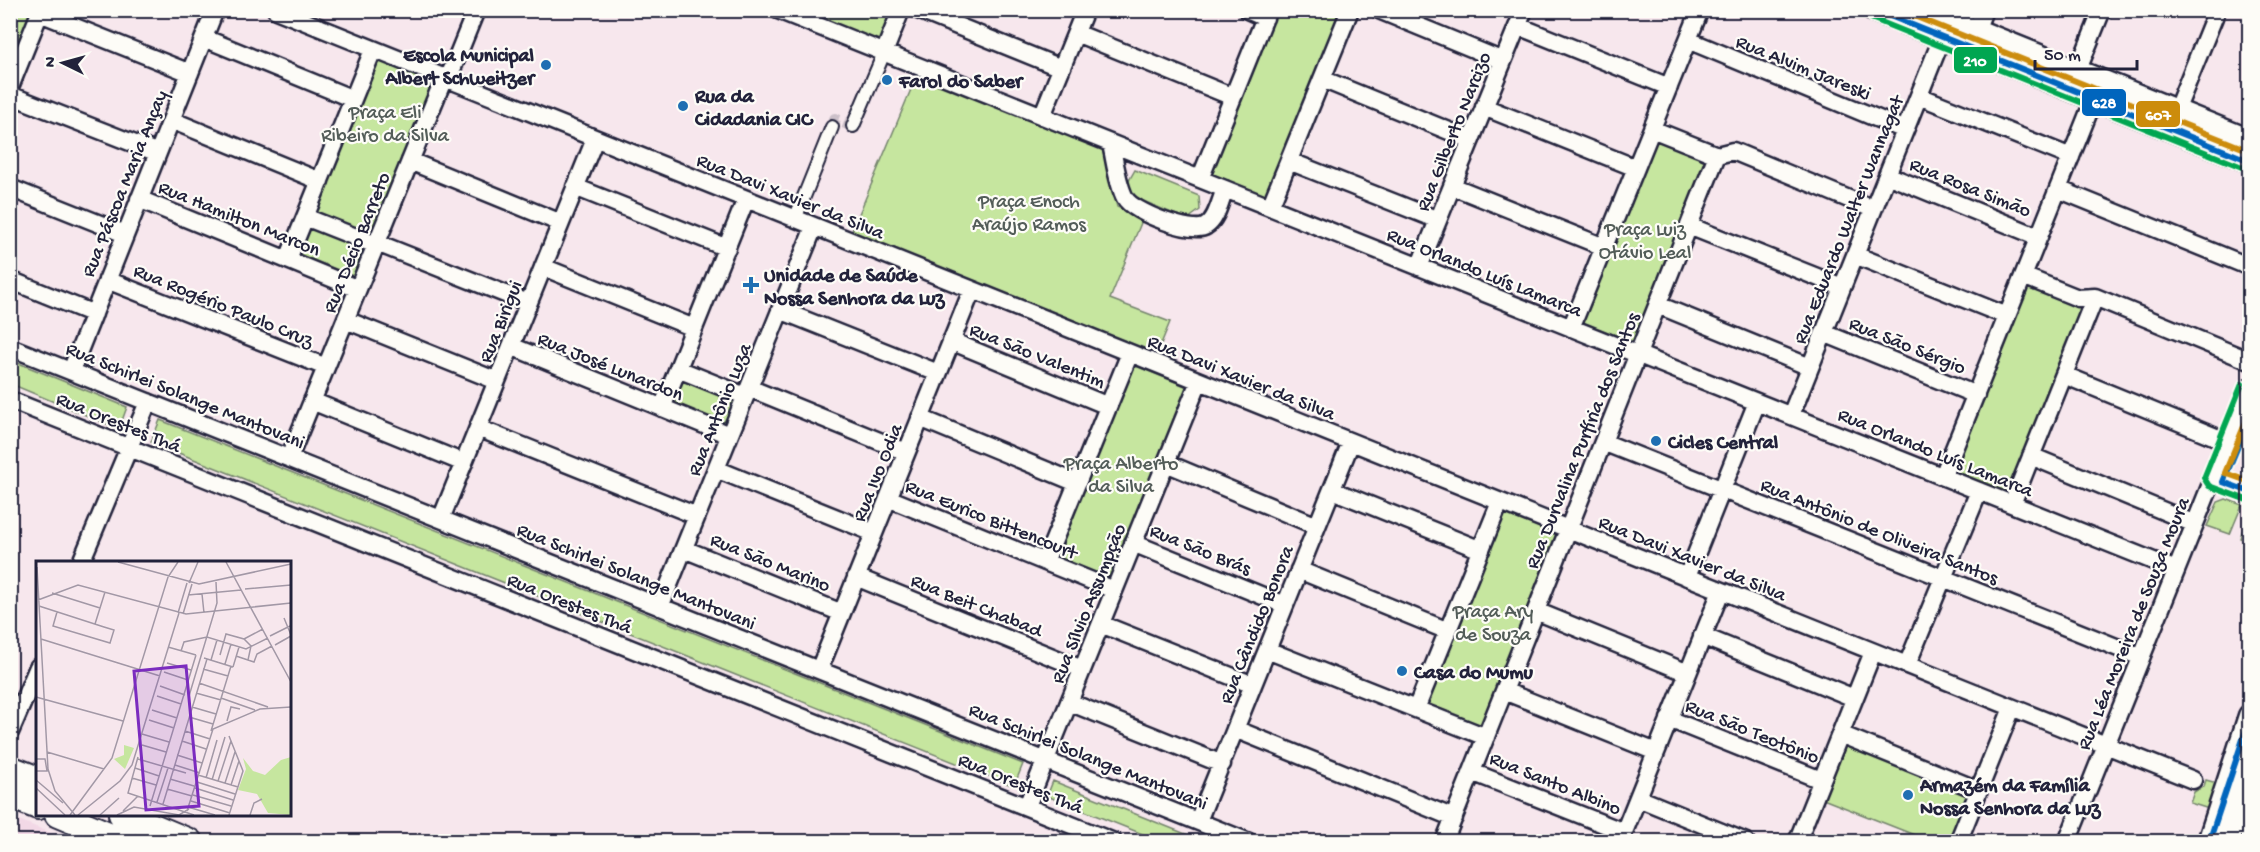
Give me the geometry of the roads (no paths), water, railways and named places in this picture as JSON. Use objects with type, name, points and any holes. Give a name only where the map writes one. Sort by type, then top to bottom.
[{"type":"main road","points":[[1874,10],[2250,161]]},
{"type":"main road","points":[[1925,10],[1980,21],[2077,72],[2250,141]]},
{"type":"main road","points":[[2221,834],[2250,716]]},
{"type":"main road","points":[[10,769],[36,779]]},
{"type":"main road","points":[[2221,834],[2250,775]]},
{"type":"main road","points":[[10,795],[36,805]]},
{"type":"main road","points":[[63,816],[125,842]]},
{"type":"main road","points":[[127,816],[189,842]]},
{"type":"street","name":"Rua Páscoa Maria Ançay","points":[[70,371],[215,10]]},
{"type":"street","name":"Rua Davi Xavier da Silva","points":[[276,10],[298,15],[373,50],[2193,780]]},
{"type":"street","name":"Rua Décio Barreto","points":[[289,458],[444,78],[451,72],[476,10]]},
{"type":"street","name":"Rua Orlando Luís Lamarca","points":[[778,10],[820,18],[884,53],[2176,570]]},
{"type":"street","points":[[853,126],[901,10]]},
{"type":"street","points":[[918,10],[1061,69]]},
{"type":"street","points":[[1042,116],[1084,10]]},
{"type":"street","points":[[1200,179],[1267,14],[1247,10]]},
{"type":"street","points":[[1270,207],[1350,10]]},
{"type":"street","points":[[1379,10],[1503,61]]},
{"type":"street","points":[[1571,328],[1700,10]]},
{"type":"street","points":[[2077,72],[2102,10]]},
{"type":"street","points":[[2176,111],[2217,10]]},
{"type":"street","points":[[10,87],[41,12],[190,72]]},
{"type":"street","points":[[1521,18],[1669,87]]},
{"type":"street","name":"Rua Gilberto Narcizo","points":[[1419,267],[1521,18]]},
{"type":"street","points":[[1076,33],[1233,97]]},
{"type":"street","points":[[204,38],[353,99]]},
{"type":"street","name":"Rua Eduardo Walter Wannagat","points":[[1791,416],[1942,38]]},
{"type":"street","name":"Rua Alvim Jareski","points":[[1688,40],[1905,130]]},
{"type":"street","points":[[288,259],[373,50]]},
{"type":"street","points":[[1322,79],[1471,140]]},
{"type":"street","points":[[10,95],[158,153]]},
{"type":"street","points":[[1918,96],[2071,157]]},
{"type":"street","points":[[1943,476],[2094,99]]},
{"type":"street","points":[[1485,107],[1636,168]]},
{"type":"street","points":[[171,120],[320,181]]},
{"type":"street","points":[[795,219],[832,127]]},
{"type":"street","points":[[1652,129],[1717,155],[1733,151],[1873,209]]},
{"type":"street","name":"Rua Birigui","points":[[441,519],[595,139]]},
{"type":"street","points":[[1111,144],[1123,194],[1129,204],[1181,227],[1200,229],[1207,226],[1213,219],[1225,189]]},
{"type":"street","name":"Rua Durvalina Purfíria dos Santos","points":[[1444,842],[1717,155]]},
{"type":"street","points":[[1289,160],[1438,220]]},
{"type":"street","points":[[410,161],[561,223]]},
{"type":"street","name":"Rua Rosa Simão","points":[[1887,175],[2039,237]]},
{"type":"street","points":[[1452,186],[1604,247]]},
{"type":"street","points":[[575,187],[727,248]]},
{"type":"street","points":[[10,188],[125,234]]},
{"type":"street","points":[[2058,189],[2250,267]]},
{"type":"street","name":"Rua Hamilton Marcon","points":[[140,199],[358,289]]},
{"type":"street","points":[[662,408],[746,200]]},
{"type":"street","points":[[305,217],[528,303]]},
{"type":"street","name":"Rua Antônio Luza","points":[[660,606],[814,226]]},
{"type":"street","points":[[1689,226],[1842,287]]},
{"type":"street","points":[[1855,255],[2007,316]]},
{"type":"street","points":[[543,267],[694,328]]},
{"type":"street","points":[[2023,276],[2078,298],[2095,297],[2250,361]]},
{"type":"street","points":[[10,280],[94,314]]},
{"type":"street","name":"Rua Rogério Paulo Cruz","points":[[107,280],[326,367]]},
{"type":"street","name":"Rua Ivo Odia","points":[[819,670],[972,290]]},
{"type":"street","points":[[2012,504],[2095,297]]},
{"type":"street","points":[[1658,305],[1810,367]]},
{"type":"street","points":[[780,310],[938,373]]},
{"type":"street","points":[[346,320],[497,381]]},
{"type":"street","name":"Rua São Sérgio","points":[[1824,333],[1976,394]]},
{"type":"street","name":"Rua São Valentim","points":[[951,341],[1108,406]]},
{"type":"street","name":"Rua José Lunardon","points":[[511,346],[729,435]]},
{"type":"street","name":"Rua Schirlei Solange Mantovani","points":[[10,347],[1249,842]]},
{"type":"street","points":[[1046,562],[1130,353]]},
{"type":"street","points":[[678,369],[747,392],[906,452]]},
{"type":"street","points":[[2064,375],[2228,442]]},
{"type":"street","name":"Rua Sílvio Assumpção","points":[[1027,806],[1199,381]]},
{"type":"street","name":"Rua Léa Moreira de Souza Moura","points":[[2067,842],[2250,387]]},
{"type":"street","name":"Rua Orestes Thá","points":[[10,400],[1114,842]]},
{"type":"street","points":[[312,401],[464,463]]},
{"type":"street","points":[[81,561],[148,402]]},
{"type":"street","points":[[1687,577],[1757,402]]},
{"type":"street","points":[[920,418],[1077,483]]},
{"type":"street","points":[[478,428],[697,516]]},
{"type":"street","name":"Rua Cândido Bonora","points":[[1198,821],[1351,442]]},
{"type":"street","name":"Rua Antônio de Oliveira Santos","points":[[1603,442],[2141,657]]},
{"type":"street","points":[[2031,456],[2195,524]]},
{"type":"street","points":[[1166,463],[1317,526]]},
{"type":"street","points":[[716,469],[874,533]]},
{"type":"street","points":[[1332,490],[1481,550]]},
{"type":"street","points":[[1907,665],[1978,490]]},
{"type":"street","name":"Rua Eurico Bittencourt","points":[[888,498],[1114,590]]},
{"type":"street","points":[[1416,709],[1500,502]]},
{"type":"street","name":"Rua São Brás","points":[[1133,543],[1285,605]]},
{"type":"street","name":"Rua São Marino","points":[[684,549],[842,613]]},
{"type":"street","points":[[1299,570],[1448,631]]},
{"type":"street","name":"Rua Beit Chabad","points":[[856,577],[1082,669]]},
{"type":"street","points":[[1622,837],[1721,591]]},
{"type":"street","points":[[1536,611],[1688,673]]},
{"type":"street","points":[[1101,624],[1253,685]]},
{"type":"street","points":[[1702,636],[1854,698]]},
{"type":"street","points":[[1267,650],[1486,737]]},
{"type":"street","points":[[1797,842],[1873,652]]},
{"type":"street","points":[[10,732],[36,672]]},
{"type":"street","points":[[1504,692],[1656,752]]},
{"type":"street","points":[[1069,702],[1221,764]]},
{"type":"street","points":[[1958,842],[2012,708]]},
{"type":"street","name":"Rua São Teotônio","points":[[1670,719],[1821,780]]},
{"type":"street","points":[[1235,729],[1454,818]]},
{"type":"street","points":[[1840,734],[1978,790]]},
{"type":"street","name":"Rua Santo Albino","points":[[1472,772],[1622,837]]},
{"type":"street","points":[[1638,798],[1746,842]]},
{"type":"tunnel","points":[[832,127],[835,119],[853,126]]},
{"type":"place","name":"Escola Municipal Albert Schweitzer","points":[[546,65]]},
{"type":"place","name":"Farol do Saber","points":[[887,80]]},
{"type":"place","name":"Rua da Cidadania CIC","points":[[683,106]]},
{"type":"place","name":"Unidade de Saúde Nossa Senhora da Luz","points":[[751,285]]},
{"type":"place","name":"Cicles Central","points":[[1656,441]]},
{"type":"place","name":"Casa do Mumu","points":[[1402,671]]},
{"type":"place","name":"Armazém da Família Nossa Senhora da Luz","points":[[1908,795]]},
{"type":"park label","name":"Praça Eli Ribeiro da Silva","points":[[385,122]]},
{"type":"park label","name":"Praça Enoch Araújo Ramos","points":[[1029,212]]},
{"type":"park label","name":"Praça Luiz Otávio Leal","points":[[1645,240]]},
{"type":"park label","name":"Praça Alberto da Silva","points":[[1121,474]]},
{"type":"park label","name":"Praça Ary de Souza","points":[[1493,622]]}]
